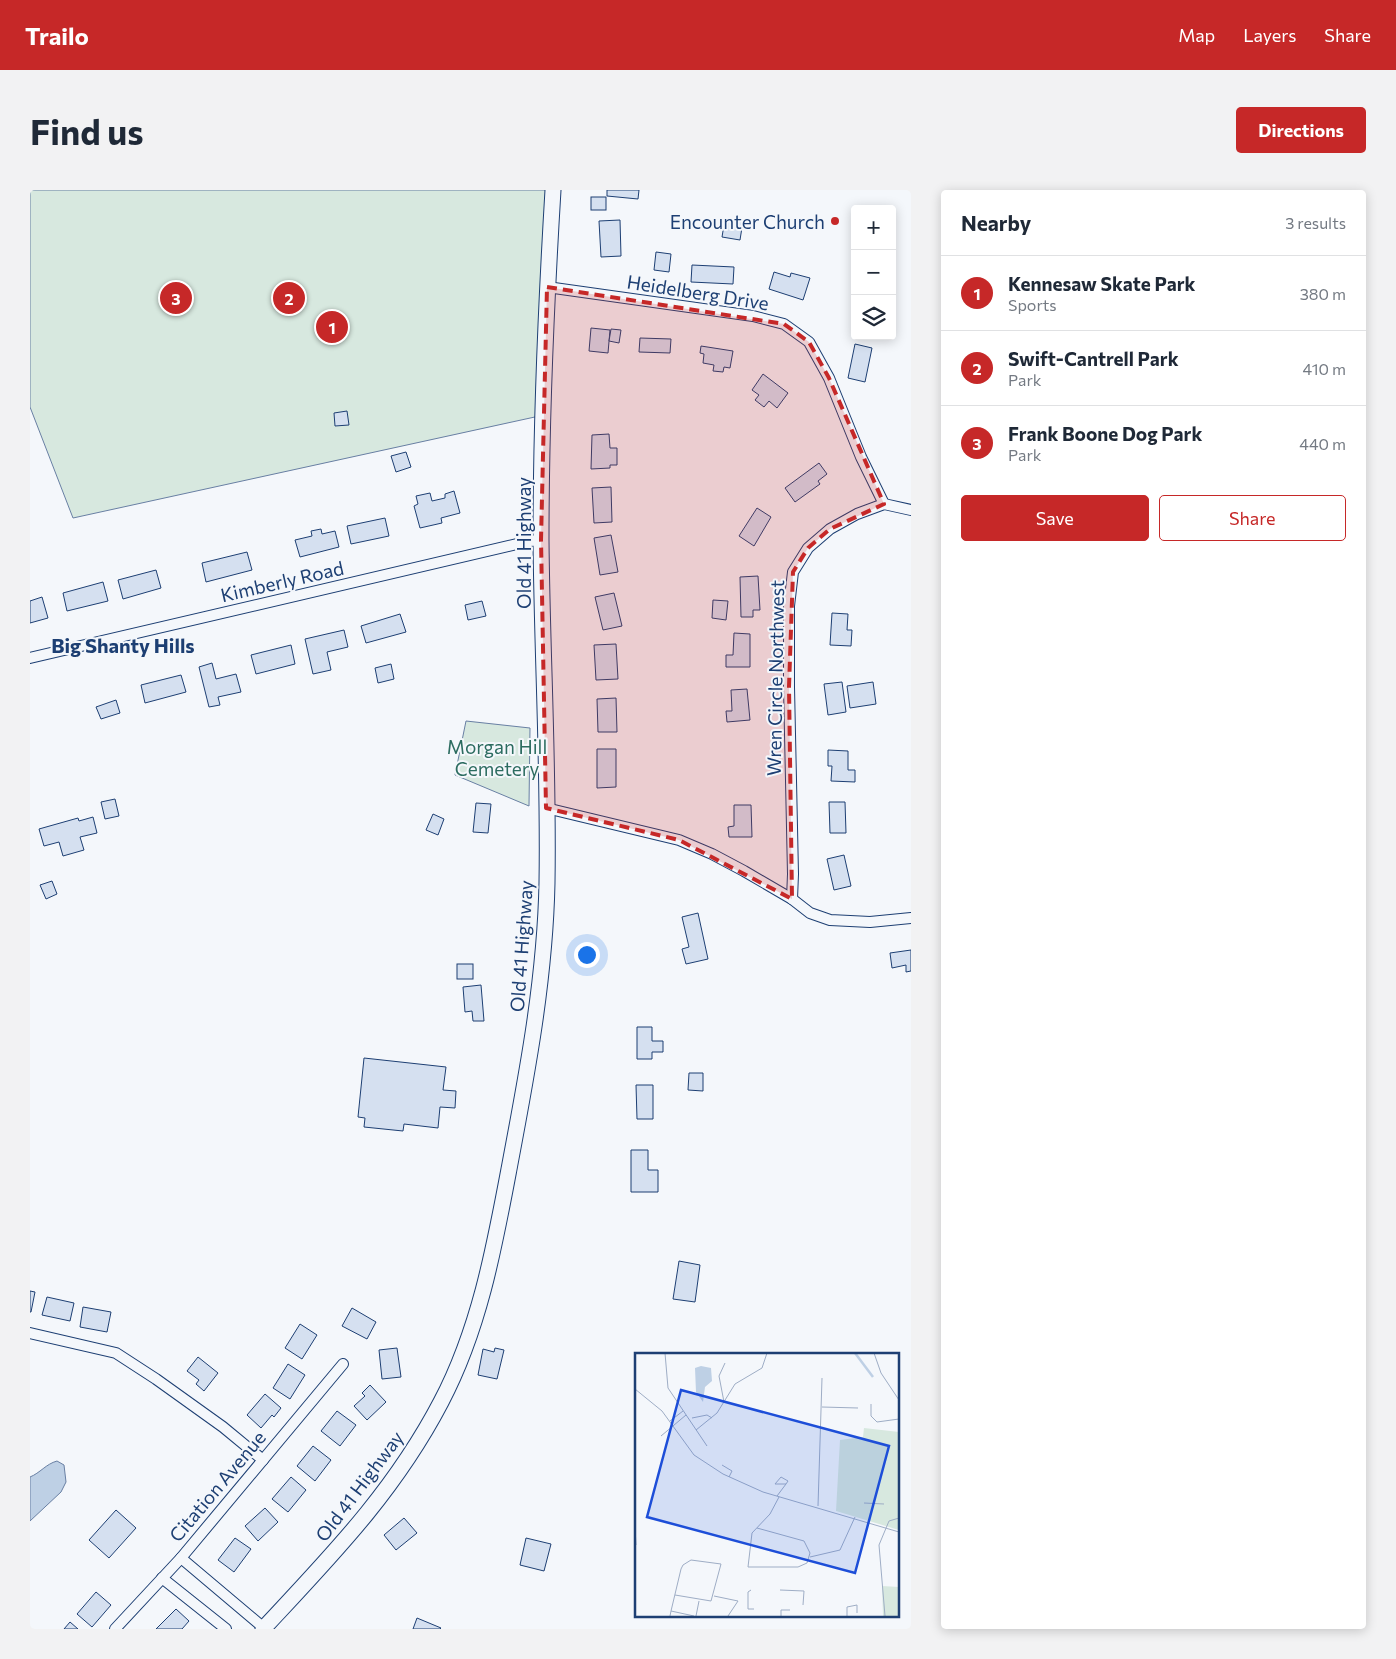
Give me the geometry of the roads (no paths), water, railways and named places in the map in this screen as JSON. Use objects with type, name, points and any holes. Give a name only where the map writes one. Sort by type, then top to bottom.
[{"type":"main road","name":"Old 41 Highway","points":[[264,1629],[370,1511],[403,1467],[442,1400],[469,1337],[482,1296],[502,1214],[538,1011],[546,893],[541,540],[547,287],[553,190]]},
{"type":"street","name":"Heidelberg Drive","points":[[547,287],[753,316],[784,324],[809,342],[829,378],[861,457],[884,504]]},
{"type":"street","points":[[884,504],[911,510]]},
{"type":"street","name":"Wren Circle Northwest","points":[[792,899],[789,606],[793,572],[808,548],[830,529],[857,514],[884,504]]},
{"type":"street","name":"Kimberly Road","points":[[30,658],[530,541],[541,540]]},
{"type":"street","points":[[546,808],[678,840],[712,854],[792,899],[810,913],[830,920],[870,922],[911,918]]},
{"type":"street","points":[[30,1333],[116,1353],[223,1427],[262,1460]]},
{"type":"street","name":"Citation Avenue","points":[[115,1629],[180,1558],[343,1364]]},
{"type":"street","points":[[180,1558],[264,1629]]},
{"type":"street","points":[[162,1578],[226,1629]]},
{"type":"water","points":[[57,1461],[64,1465],[66,1482],[61,1492],[30,1521],[30,1477]]},
{"type":"place","name":"Encounter Church","points":[[835,221]]},
{"type":"place","name":"Frank Boone Dog Park","points":[[176,298]]},
{"type":"place","name":"Swift-Cantrell Park","points":[[289,298]]},
{"type":"place","name":"Kennesaw Skate Park","points":[[332,327]]},
{"type":"district","name":"Big Shanty Hills","points":[[123,645]]},
{"type":"park label","name":"Morgan Hill Cemetery","points":[[497,757]]}]
